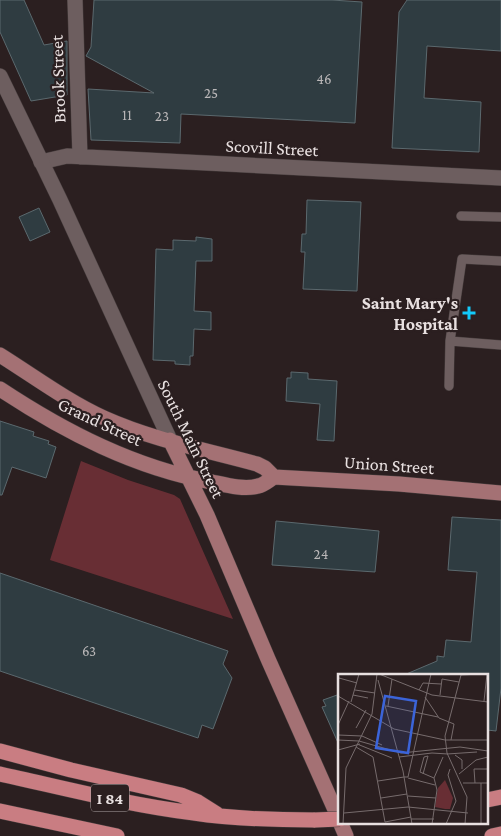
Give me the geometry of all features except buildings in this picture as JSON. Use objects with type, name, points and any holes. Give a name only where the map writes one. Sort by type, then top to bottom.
[{"type":"highway","points":[[0,751],[71,770],[181,794],[220,816]]},
{"type":"highway","name":"I 84","points":[[0,774],[148,806],[220,816],[338,821]]},
{"type":"highway","points":[[488,800],[501,797]]},
{"type":"highway","name":"I 84","points":[[0,811],[117,836]]},
{"type":"highway","points":[[492,836],[501,834]]},
{"type":"main road","name":"Grand Street","points":[[0,355],[69,400],[91,412],[132,429],[170,440]]},
{"type":"main road","name":"Grand Street","points":[[0,389],[52,422],[98,446],[136,461],[189,478]]},
{"type":"main road","points":[[170,440],[257,464],[265,468],[274,477]]},
{"type":"main road","name":"South Main Street","points":[[170,440],[207,515],[338,816]]},
{"type":"main road","name":"Union Street","points":[[189,478],[252,487],[262,485],[274,477],[501,493]]},
{"type":"main road","name":"South Main Street","points":[[341,824],[346,836]]},
{"type":"street","name":"Brook Street","points":[[74,0],[80,157]]},
{"type":"street","name":"South Main Street","points":[[0,76],[42,162],[170,440]]},
{"type":"street","name":"Scovill Street","points":[[42,162],[62,156],[501,178]]},
{"type":"lane","points":[[461,216],[501,217]]},
{"type":"lane","points":[[449,386],[450,341],[462,259],[501,261]]},
{"type":"lane","points":[[450,341],[501,345]]},
{"type":"shaded area","points":[[81,461],[128,480],[174,495],[180,499],[233,619],[50,560]]},
{"type":"place","name":"Saint Mary's Hospital","points":[[469,313]]}]
